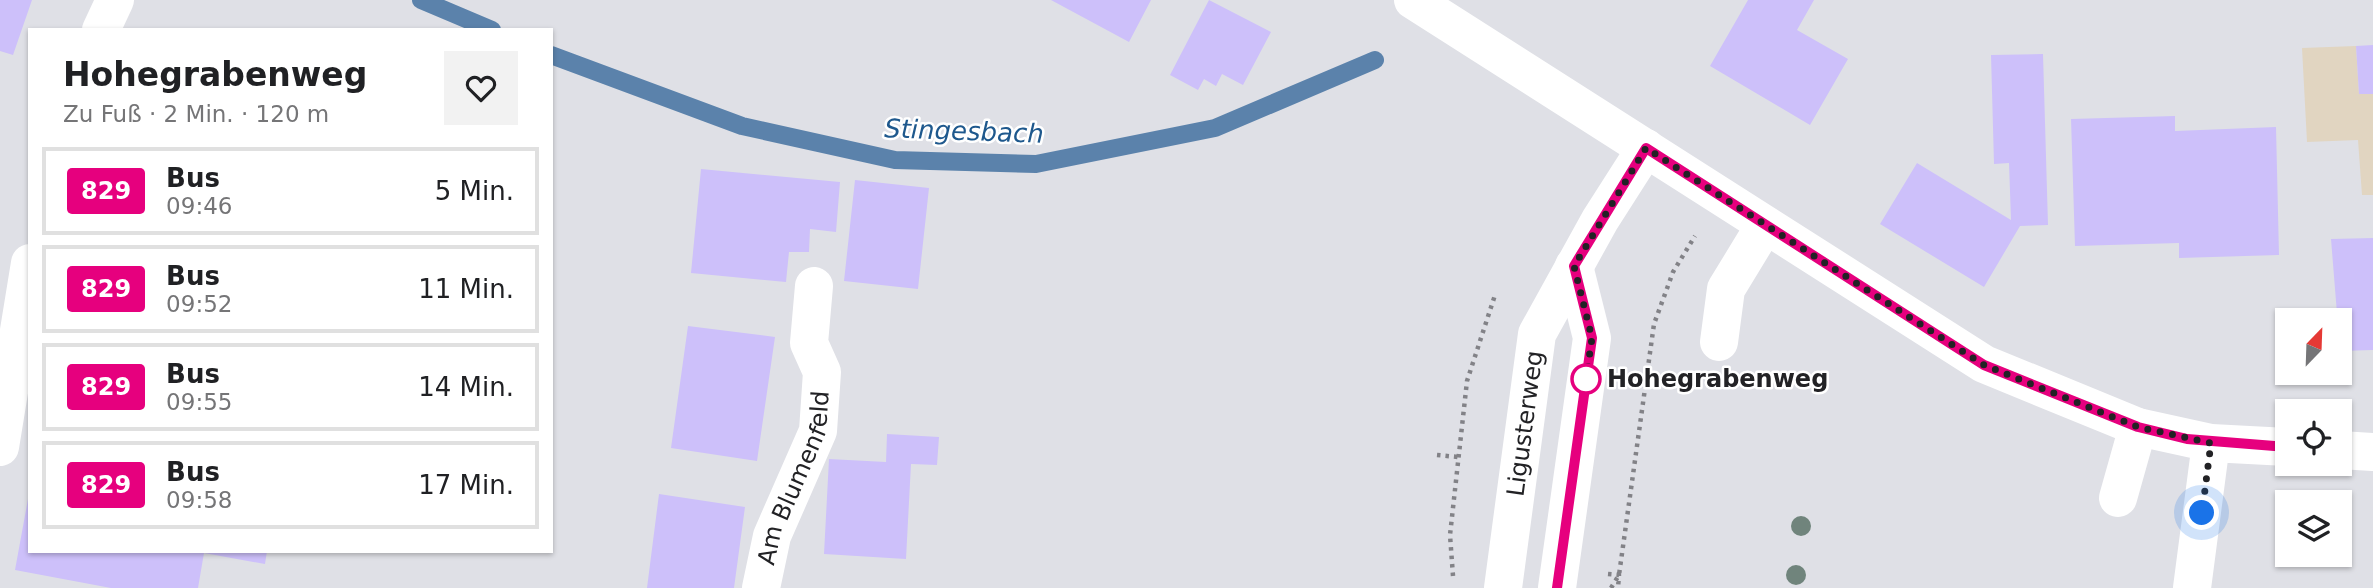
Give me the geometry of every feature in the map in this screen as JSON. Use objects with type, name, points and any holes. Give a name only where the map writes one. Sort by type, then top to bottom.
[{"type":"street","points":[[102,28],[115,0]]},
{"type":"street","points":[[1413,0],[1984,365],[2138,427],[2211,443],[2275,446]]},
{"type":"street","name":"Ligusterweg","points":[[1503,588],[1537,334],[1574,266],[1646,148]]},
{"type":"street","points":[[1719,342],[1726,289],[1765,225]]},
{"type":"street","points":[[1557,588],[1592,338],[1574,266]]},
{"type":"street","points":[[0,447],[28,275]]},
{"type":"street","name":"Am Blumenfeld","points":[[761,588],[772,536],[818,431],[822,372],[809,343],[814,286]]},
{"type":"street","points":[[2118,498],[2138,427]]},
{"type":"street","points":[[2192,588],[2211,443]]},
{"type":"street","points":[[2352,451],[2373,452]]},
{"type":"path","points":[[1618,588],[1654,324],[1673,272],[1720,196]]},
{"type":"path","points":[[1454,588],[1450,535],[1467,381],[1494,295]]},
{"type":"path","points":[[1437,455],[1458,457]]},
{"type":"path","points":[[1611,588],[1619,575]]},
{"type":"shaded area","points":[[2356,46],[2359,94],[2373,94],[2373,195],[2362,195],[2358,140],[2307,142],[2302,48]]},
{"type":"building","points":[[0,0],[32,0],[13,55],[0,51]]},
{"type":"building","points":[[1051,0],[1151,0],[1129,42]]},
{"type":"building","points":[[1209,0],[1271,32],[1243,85],[1222,74],[1216,86],[1204,79],[1198,90],[1170,75]]},
{"type":"building","points":[[1748,0],[1814,0],[1797,30],[1848,59],[1810,125],[1710,66]]},
{"type":"building","points":[[2373,45],[2373,94],[2359,94],[2356,46]]},
{"type":"building","points":[[2043,54],[2048,225],[2020,226],[1984,287],[1880,224],[1917,163],[2011,220],[2009,163],[1994,164],[1991,55]]},
{"type":"building","points":[[2175,116],[2175,131],[2276,127],[2279,255],[2179,258],[2179,243],[2075,246],[2071,119]]},
{"type":"building","points":[[701,169],[840,182],[836,232],[810,229],[809,252],[789,252],[786,282],[691,273]]},
{"type":"building","points":[[855,180],[929,188],[918,289],[844,281]]},
{"type":"building","points":[[2373,238],[2373,350],[2352,351],[2352,308],[2337,308],[2331,239]]},
{"type":"building","points":[[688,326],[775,337],[757,461],[671,448]]},
{"type":"building","points":[[887,434],[939,437],[937,465],[911,464],[906,559],[824,554],[829,459],[886,462]]},
{"type":"building","points":[[659,494],[745,507],[734,588],[647,588]]},
{"type":"building","points":[[28,499],[28,553],[204,553],[198,588],[111,588],[15,570]]},
{"type":"building","points":[[204,553],[267,553],[265,564]]},
{"type":"waterway","name":"Stingesbach","points":[[421,0],[487,28]]},
{"type":"waterway","name":"Stingesbach","points":[[553,56],[742,126],[895,160],[1036,164],[1215,128],[1375,60]]},
{"type":"bus line","name":"829","points":[[1557,588],[1592,338],[1574,266],[1646,148],[1984,365],[2138,427],[2211,443],[2275,446]]},
{"type":"place","name":"Hohegrabenweg","points":[[1586,379]]},
{"type":"route","points":[[1586,379],[1592,338],[1574,266],[1646,148],[1984,365],[2138,427],[2211,443],[2202,513]]}]
